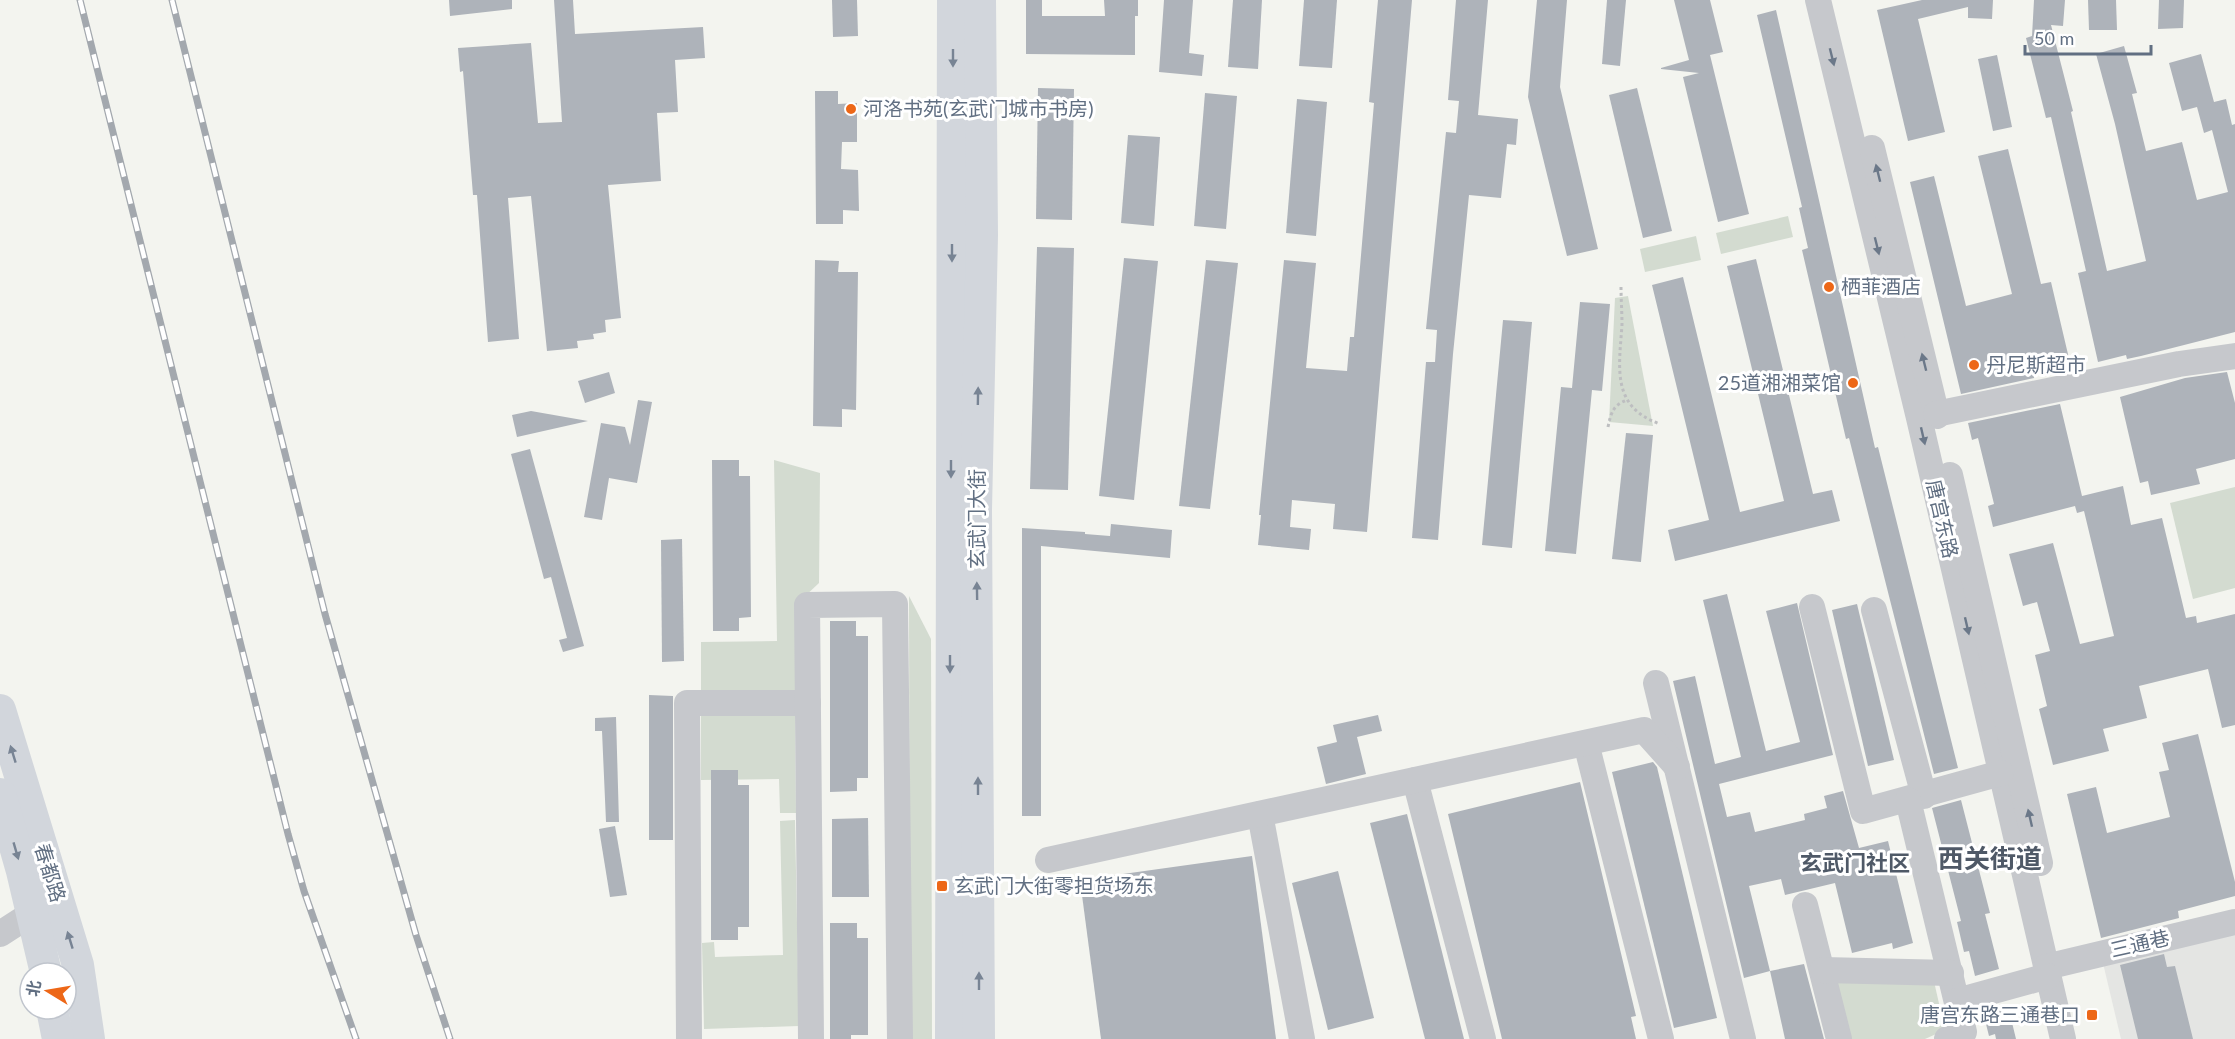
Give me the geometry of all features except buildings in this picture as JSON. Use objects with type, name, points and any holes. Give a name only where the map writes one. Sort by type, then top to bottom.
[{"type":"main road","name":"玄武门大街","points":[[951,1039],[953,0]]},
{"type":"main road","name":"玄武门大街","points":[[979,1039],[976,510],[982,235],[980,0]]},
{"type":"main road","name":"春都路","points":[[0,710],[45,906],[46,961]]},
{"type":"main road","name":"春都路","points":[[0,794],[45,906],[78,965],[89,1039]]},
{"type":"main road","points":[[54,1021],[58,1039]]},
{"type":"street","name":"唐宫东路","points":[[1818,0],[2001,773],[2052,968],[2081,1039]]},
{"type":"street","name":"唐宫东路","points":[[1836,0],[1936,414],[2052,968],[2063,1039]]},
{"type":"street","points":[[1936,414],[2179,364],[2235,356]]},
{"type":"street","points":[[790,1039],[811,1039],[807,605],[895,604],[900,1039]]},
{"type":"street","points":[[1812,607],[1863,811],[2001,773]]},
{"type":"street","points":[[1874,610],[1916,798],[1964,1032],[1947,1039]]},
{"type":"street","points":[[1656,683],[1743,1039]]},
{"type":"street","points":[[689,1039],[687,703],[808,703]]},
{"type":"street","points":[[1048,860],[1644,730],[1677,767]]},
{"type":"street","points":[[1586,743],[1661,1039]]},
{"type":"street","points":[[1415,780],[1483,1039]]},
{"type":"street","points":[[1260,814],[1302,1039]]},
{"type":"street","points":[[1806,905],[1839,1039]]},
{"type":"street","points":[[0,934],[45,906]]},
{"type":"street","name":"三通巷","points":[[1957,1001],[2052,968],[2235,922]]},
{"type":"street","points":[[1823,970],[1951,973]]},
{"type":"path","points":[[1621,287],[1619,373],[1624,394],[1634,410],[1648,420],[1660,424]]},
{"type":"path","points":[[1608,427],[1612,410],[1619,403],[1627,400]]},
{"type":"shaded area","points":[[1788,216],[1793,237],[1721,254],[1716,233]]},
{"type":"shaded area","points":[[1696,236],[1701,260],[1645,272],[1640,249]]},
{"type":"shaded area","points":[[1628,296],[1653,426],[1609,422],[1615,298]]},
{"type":"shaded area","points":[[774,460],[820,473],[819,583],[802,599],[799,694],[701,691],[701,642],[777,641]]},
{"type":"shaded area","points":[[2235,487],[2235,588],[2193,599],[2170,503]]},
{"type":"shaded area","points":[[909,596],[931,639],[932,1039],[910,1039]]},
{"type":"shaded area","points":[[795,715],[796,813],[780,813],[779,779],[701,780],[701,716]]},
{"type":"shaded area","points":[[795,820],[799,1026],[704,1029],[702,943],[714,942],[715,957],[783,955],[780,821]]},
{"type":"shaded area","points":[[2235,927],[2235,1039],[2121,1039],[2102,959]]},
{"type":"shaded area","points":[[1933,977],[1945,1030],[1925,1039],[1848,1039],[1834,979]]},
{"type":"railway","points":[[80,0],[288,834],[304,891],[356,1039]]},
{"type":"railway","points":[[172,0],[325,614],[416,935],[450,1039]]},
{"type":"place","name":"河洛书苑(玄武门城市书房)","points":[[851,109]]},
{"type":"place","name":"栖菲酒店","points":[[1829,287]]},
{"type":"place","name":"丹尼斯超市","points":[[1974,365]]},
{"type":"place","name":"25道湘湘菜馆","points":[[1853,383]]},
{"type":"place","name":"玄武门大街零担货场东","points":[[942,886]]},
{"type":"place","name":"唐宫东路三通巷口","points":[[2092,1015]]},
{"type":"district","name":"西关街道","points":[[1990,859]]},
{"type":"district","name":"玄武门社区","points":[[1855,863]]}]
